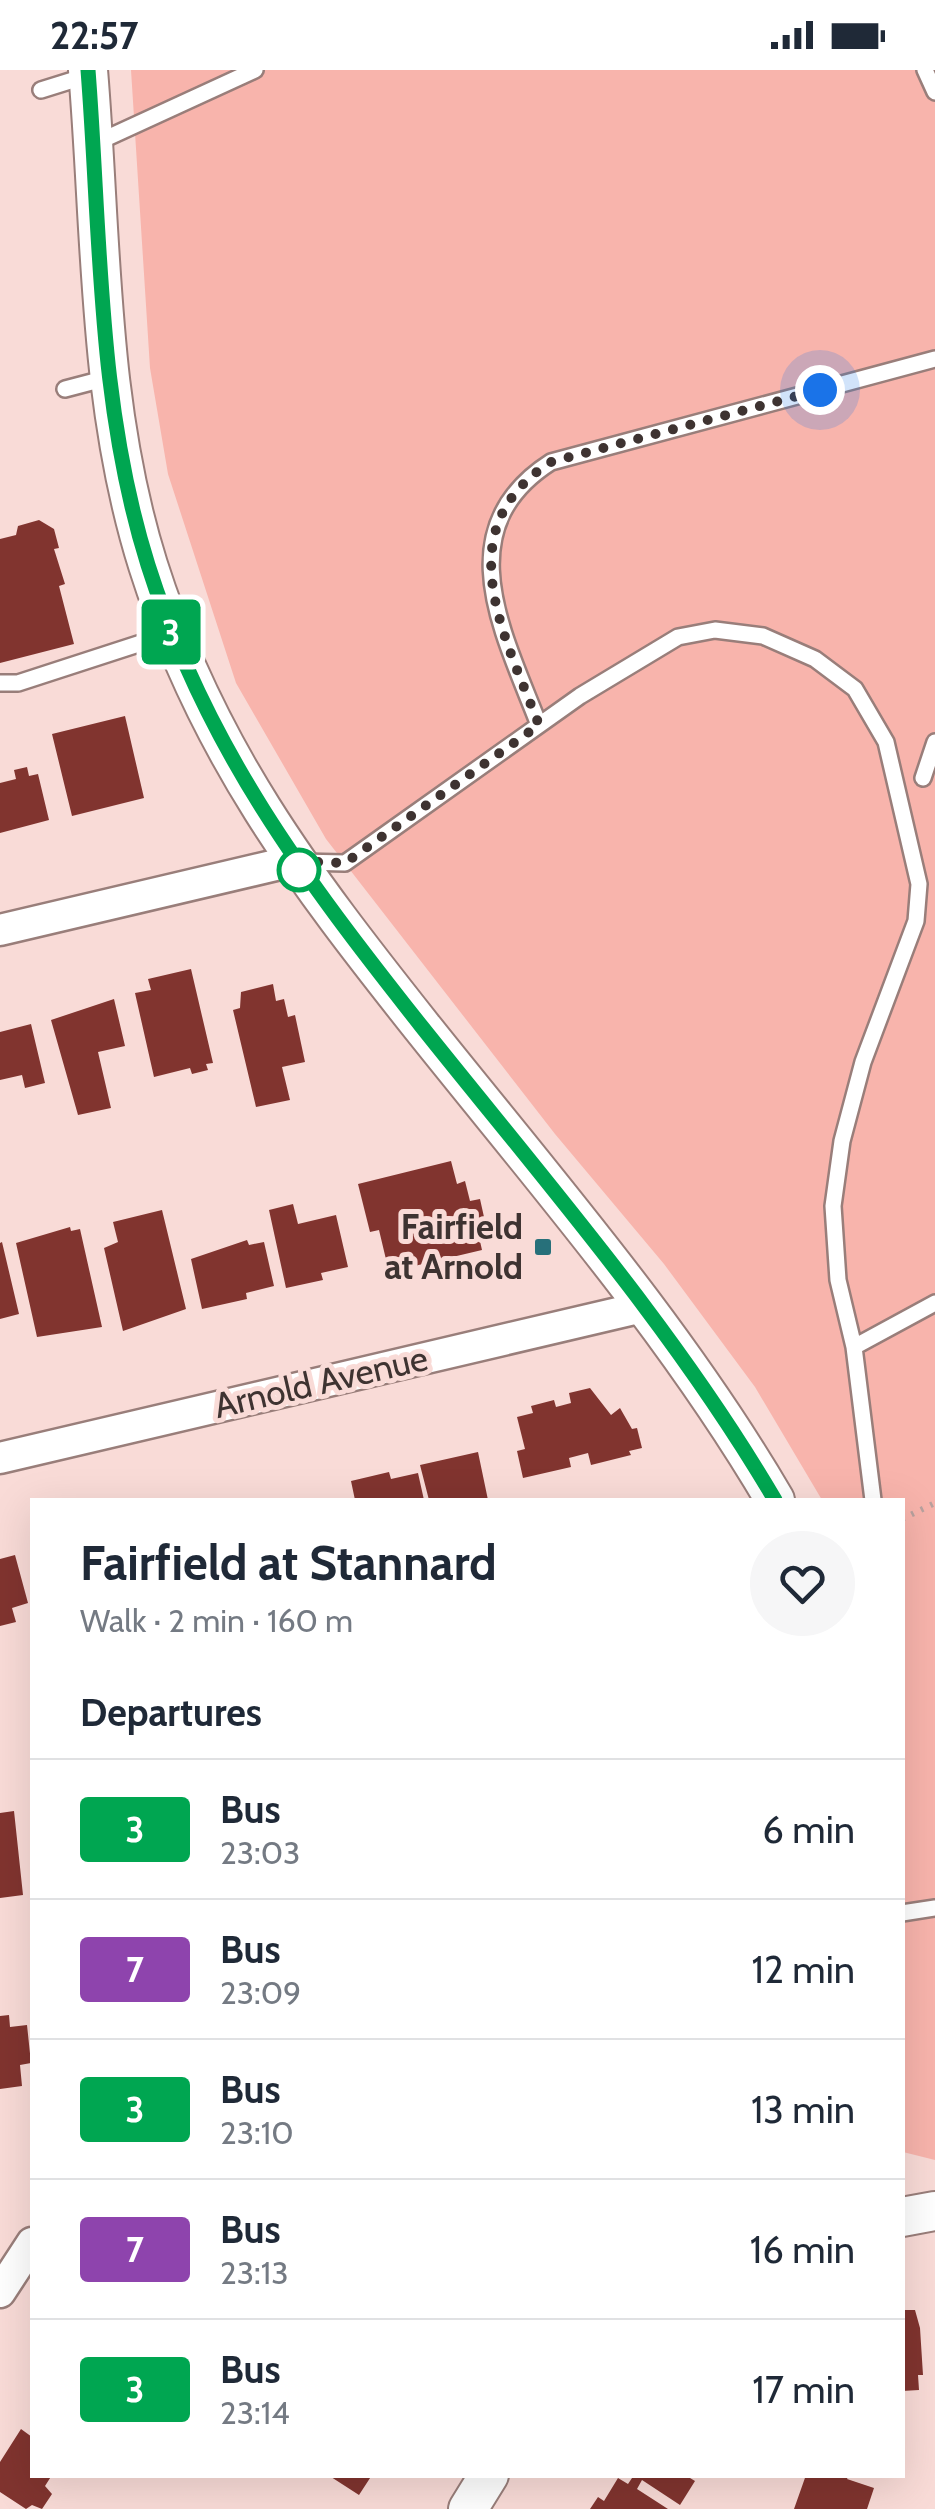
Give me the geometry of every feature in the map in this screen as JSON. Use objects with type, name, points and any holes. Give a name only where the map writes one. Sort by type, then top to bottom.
[{"type":"street","points":[[88,73],[107,378],[126,482],[172,633],[206,713],[293,861],[643,1307],[747,1452],[774,1498]]},
{"type":"street","points":[[0,930],[293,861]]},
{"type":"street","name":"Arnold Avenue","points":[[0,1458],[643,1307]]},
{"type":"street","points":[[905,2193],[935,2198]]},
{"type":"street","points":[[905,2216],[935,2211]]},
{"type":"street","points":[[0,2292],[30,2246]]},
{"type":"street","points":[[468,2509],[488,2478]]},
{"type":"lane","points":[[92,144],[256,70]]},
{"type":"lane","points":[[925,70],[935,92]]},
{"type":"lane","points":[[40,90],[88,73]]},
{"type":"lane","points":[[539,725],[498,617],[490,559],[506,503],[524,479],[551,462],[935,359]]},
{"type":"lane","points":[[64,389],[107,378]]},
{"type":"lane","points":[[293,861],[345,863],[642,655],[678,637],[715,630],[762,636],[816,658],[855,689],[886,742],[919,884],[916,921],[862,1062],[842,1141],[833,1206],[838,1280],[854,1347],[873,1498]]},
{"type":"lane","points":[[0,684],[18,683],[172,633]]},
{"type":"lane","points":[[899,786],[929,782],[935,742]]},
{"type":"lane","points":[[854,1347],[935,1302]]},
{"type":"lane","points":[[905,1913],[935,1908]]},
{"type":"path","points":[[905,1518],[935,1503]]},
{"type":"shaded area","points":[[131,70],[935,70],[935,2160],[905,2152],[905,1498],[821,1498],[755,1387],[664,1264],[555,1134],[326,839],[236,683],[168,474],[150,368]]},
{"type":"building","points":[[39,520],[54,529],[59,548],[54,549],[65,584],[59,586],[74,644],[0,663],[0,539],[16,535],[18,526]]},
{"type":"building","points":[[125,716],[144,798],[72,816],[52,734]]},
{"type":"building","points":[[27,767],[29,776],[38,774],[49,820],[0,833],[0,783],[16,779],[14,770]]},
{"type":"building","points":[[191,969],[213,1063],[206,1064],[208,1070],[192,1074],[190,1068],[154,1077],[135,993],[151,990],[148,979]]},
{"type":"building","points":[[273,984],[276,1001],[284,999],[288,1017],[295,1015],[305,1062],[282,1067],[290,1100],[256,1107],[233,1010],[240,1008],[241,992]]},
{"type":"building","points":[[114,999],[125,1046],[98,1052],[111,1108],[78,1115],[51,1020]]},
{"type":"building","points":[[31,1024],[45,1083],[25,1088],[22,1075],[0,1080],[0,1032]]},
{"type":"building","points":[[451,1161],[457,1184],[465,1181],[470,1201],[480,1199],[486,1226],[477,1228],[482,1250],[389,1272],[379,1230],[370,1232],[358,1184]]},
{"type":"building","points":[[293,1204],[298,1224],[336,1215],[348,1267],[321,1273],[323,1280],[286,1288],[269,1210]]},
{"type":"building","points":[[162,1210],[186,1309],[123,1331],[104,1248],[118,1242],[113,1222]]},
{"type":"building","points":[[70,1227],[71,1231],[80,1229],[102,1327],[37,1337],[16,1243]]},
{"type":"building","points":[[247,1240],[249,1245],[264,1242],[274,1286],[246,1293],[247,1299],[202,1309],[191,1259]]},
{"type":"building","points":[[0,1243],[19,1314],[0,1319]]},
{"type":"building","points":[[590,1388],[611,1415],[620,1408],[632,1429],[637,1428],[642,1448],[629,1451],[631,1455],[591,1465],[588,1453],[569,1458],[571,1467],[523,1478],[517,1451],[525,1449],[517,1417],[533,1413],[531,1406],[554,1400],[556,1407],[571,1403],[569,1393]]},
{"type":"building","points":[[478,1452],[488,1498],[428,1498],[420,1465]]},
{"type":"building","points":[[389,1472],[391,1479],[418,1473],[424,1498],[355,1498],[351,1481]]},
{"type":"building","points":[[15,1555],[28,1603],[12,1608],[16,1622],[0,1626],[0,1559]]},
{"type":"building","points":[[14,1811],[23,1895],[0,1898],[0,1813]]},
{"type":"building","points":[[9,2015],[10,2027],[27,2025],[30,2063],[20,2065],[22,2086],[0,2089],[0,2016]]},
{"type":"building","points":[[905,2310],[915,2310],[920,2328],[923,2375],[918,2375],[919,2390],[905,2391]]},
{"type":"building","points":[[21,2429],[30,2436],[30,2478],[50,2478],[45,2486],[52,2494],[42,2509],[32,2505],[26,2509],[0,2492],[0,2462]]},
{"type":"building","points":[[333,2478],[370,2478],[359,2495]]},
{"type":"building","points":[[618,2478],[628,2484],[632,2478],[695,2481],[680,2505],[642,2480],[637,2489],[668,2509],[590,2509],[598,2497],[604,2501]]},
{"type":"building","points":[[805,2478],[848,2478],[874,2488],[867,2509],[794,2509]]},
{"type":"bus line","name":"3","points":[[88,70],[102,332],[122,465],[147,562],[206,713],[251,794],[315,893],[643,1307],[747,1452],[774,1498]]},
{"type":"place","name":"Fairfield at Arnold","points":[[543,1247]]},
{"type":"route","points":[[299,870],[293,861],[345,863],[539,725],[498,617],[490,559],[506,503],[524,479],[551,462],[820,390]]}]
